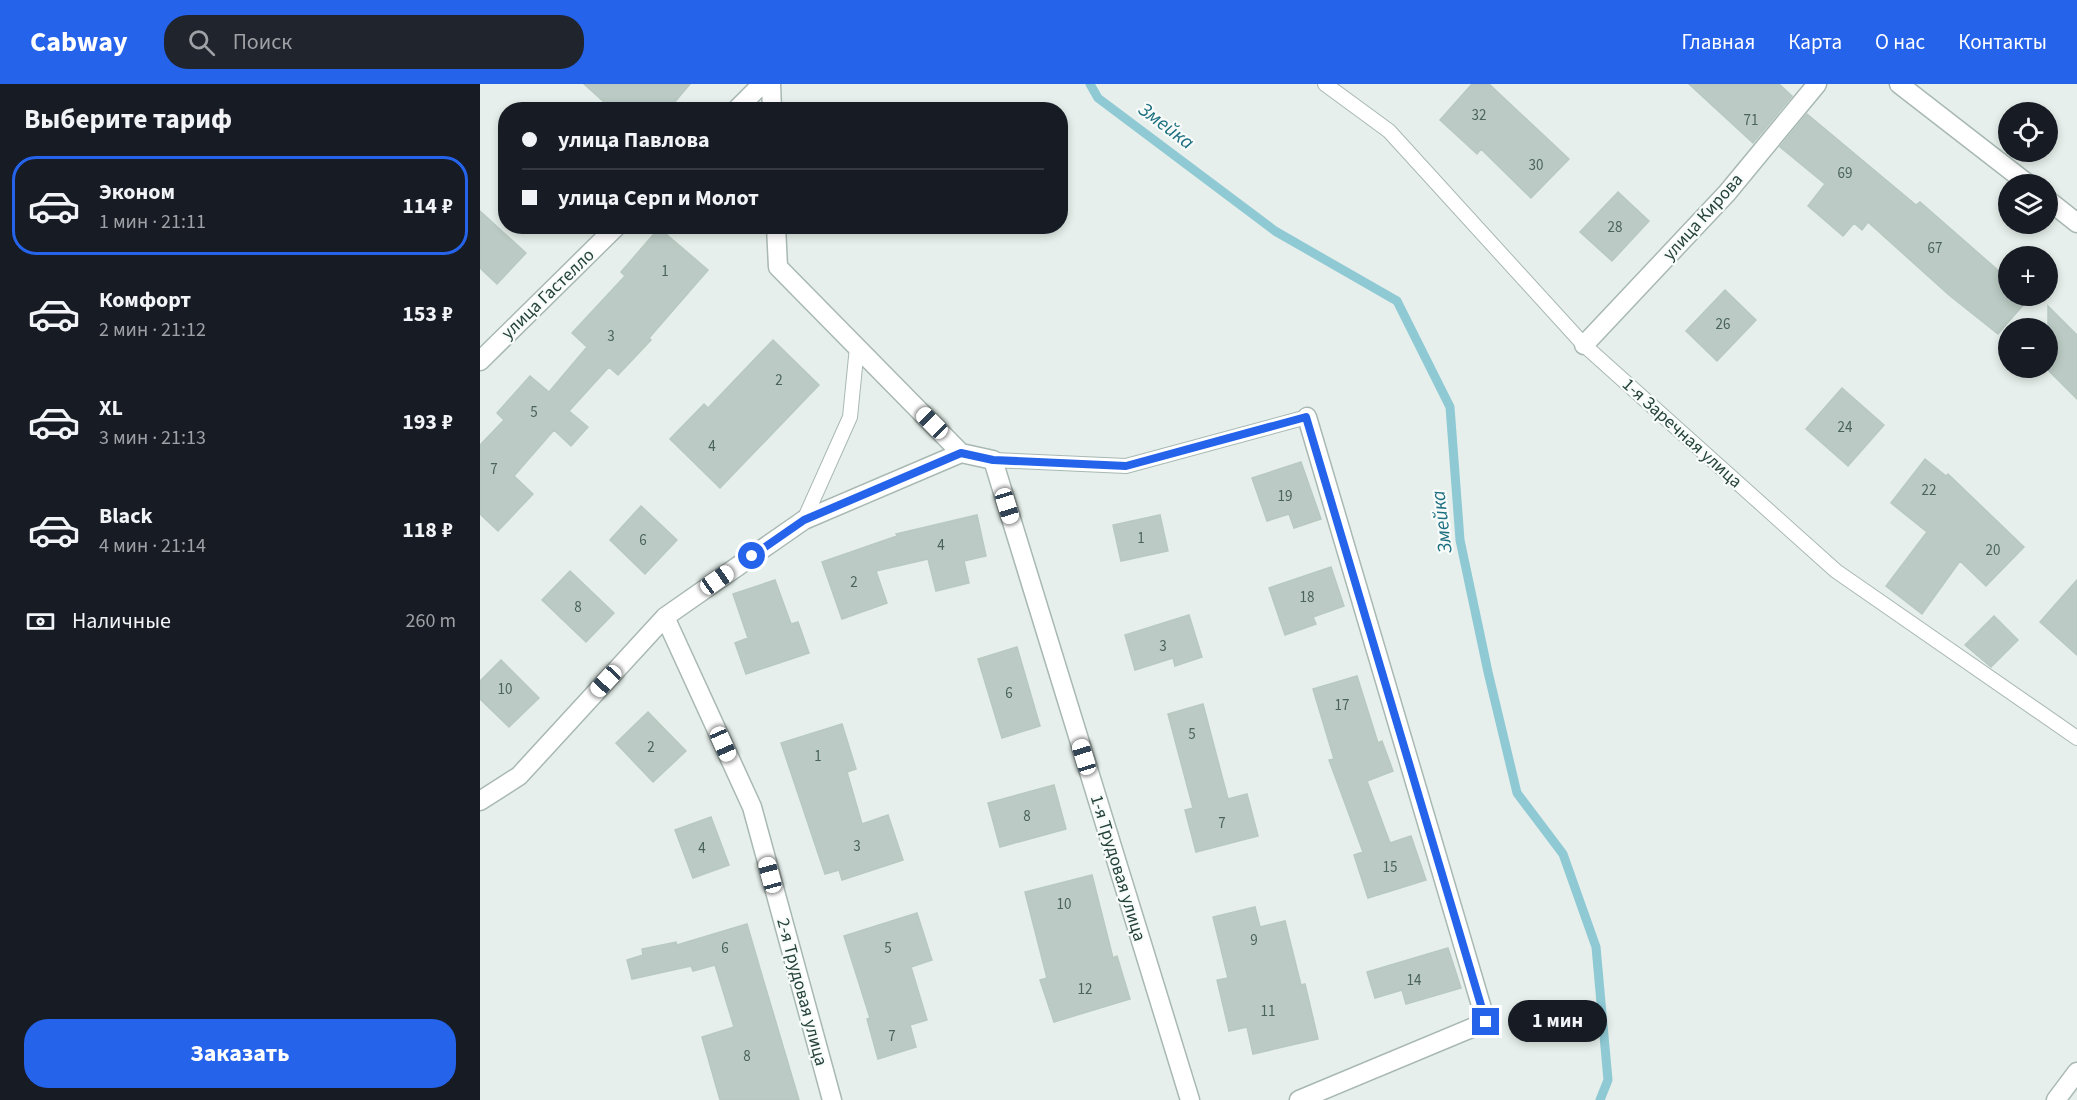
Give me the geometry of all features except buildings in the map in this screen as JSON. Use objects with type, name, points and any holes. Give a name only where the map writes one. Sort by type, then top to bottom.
[{"type":"street","points":[[744,102],[762,84]]},
{"type":"street","points":[[771,84],[772,102]]},
{"type":"street","name":"улица Кирова","points":[[1584,345],[1727,193],[1817,84]]},
{"type":"street","points":[[1899,84],[2015,174]]},
{"type":"street","points":[[2058,208],[2077,223]]},
{"type":"street","name":"улица Гастелло","points":[[480,361],[608,234]]},
{"type":"street","points":[[776,234],[778,267],[961,453],[993,460]]},
{"type":"street","points":[[1299,1100],[1486,1022],[1306,417]]},
{"type":"street","points":[[480,801],[519,776],[665,617],[804,520],[961,453]]},
{"type":"street","name":"1-я Трудовая улица","points":[[993,460],[1190,1100]]},
{"type":"street","name":"2-я Трудовая улица","points":[[665,617],[752,807],[832,1100]]},
{"type":"street","points":[[2056,1100],[2077,1072]]},
{"type":"lane","name":"1-я Заречная улица","points":[[1325,84],[1389,131],[1584,345],[1836,571],[2077,738]]},
{"type":"lane","points":[[804,520],[850,417],[857,347]]},
{"type":"lane","points":[[993,460],[1126,466],[1306,417]]},
{"type":"waterway","name":"Змейка","points":[[1090,84],[1098,98],[1275,231],[1397,301],[1450,407],[1460,540],[1517,793],[1563,854],[1596,947],[1608,1080],[1600,1100]]},
{"type":"route","points":[[752,556],[804,520],[961,453],[993,460],[1126,466],[1306,417],[1486,1022]]}]
